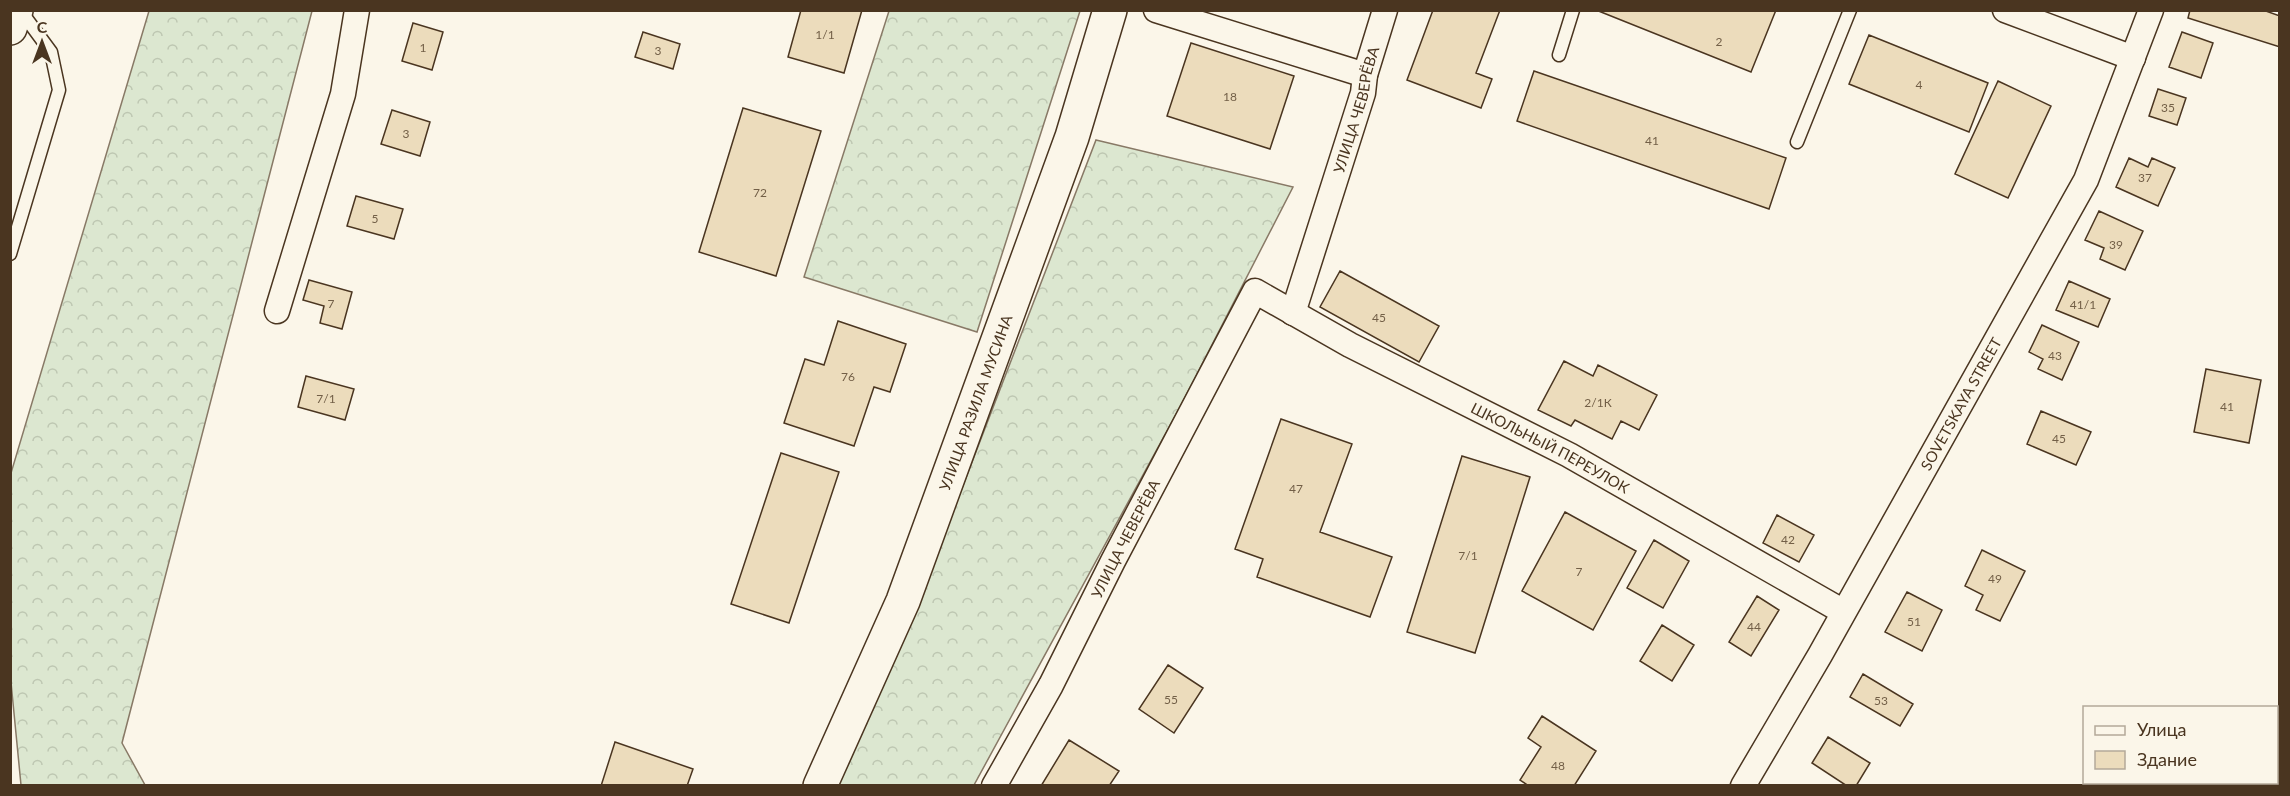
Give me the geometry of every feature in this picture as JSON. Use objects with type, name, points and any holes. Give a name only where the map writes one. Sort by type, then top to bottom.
[{"type":"main road","points":[[10,28],[16,10]]},
{"type":"main road","name":"УЛИЦА РАЗИЛА МУСИНА","points":[[820,786],[903,601],[1072,136],[1110,10]]},
{"type":"street","points":[[277,311],[343,94],[357,10]]},
{"type":"street","points":[[1156,10],[1365,75]]},
{"type":"street","name":"УЛИЦА ЧЕВЕРЁВА","points":[[1293,313],[1363,93],[1365,75],[1385,10]]},
{"type":"street","points":[[2005,10],[2133,58]]},
{"type":"street","name":"SOVETSKAYA STREET","points":[[1743,786],[1820,655],[1842,611],[2086,180],[2151,10]]},
{"type":"street","name":"УЛИЦА ЧЕВЕРЁВА","points":[[994,786],[1051,685],[1113,561],[1255,291]]},
{"type":"street","name":"ШКОЛЬНЫЙ ПЕРЕУЛОК","points":[[1255,291],[1350,345],[1569,454],[1842,611]]},
{"type":"lane","points":[[10,255],[59,90],[51,52],[20,10]]},
{"type":"lane","points":[[1559,55],[1573,10]]},
{"type":"lane","points":[[1797,142],[1850,10]]},
{"type":"green space","points":[[149,11],[312,11],[122,743],[145,785],[21,785],[10,672],[11,473]]},
{"type":"green space","points":[[889,11],[1080,11],[977,332],[804,277]]},
{"type":"green space","points":[[1096,140],[1293,187],[1180,407],[974,785],[836,786],[937,553]]},
{"type":"building","points":[[801,10],[862,10],[844,73],[788,57]]},
{"type":"building","points":[[1433,10],[1500,10],[1476,73],[1492,79],[1481,108],[1407,80]]},
{"type":"building","points":[[1596,10],[1776,10],[1751,72]]},
{"type":"building","points":[[2190,10],[2263,10],[2280,16],[2280,47],[2188,18]]},
{"type":"building","points":[[413,23],[443,32],[432,70],[402,61]]},
{"type":"building","points":[[643,32],[680,44],[673,69],[635,57]]},
{"type":"building","points":[[2182,32],[2213,43],[2201,78],[2169,67]]},
{"type":"building","points":[[1869,35],[1988,83],[1969,132],[1849,84]]},
{"type":"building","points":[[1191,43],[1294,76],[1270,149],[1167,116]]},
{"type":"building","points":[[1534,71],[1786,158],[1769,209],[1517,121]]},
{"type":"building","points":[[1998,81],[2051,106],[2008,198],[1955,174]]},
{"type":"building","points":[[2158,89],[2186,98],[2177,125],[2149,116]]},
{"type":"building","points":[[743,108],[821,131],[776,276],[699,252]]},
{"type":"building","points":[[392,110],[430,122],[420,156],[381,144]]},
{"type":"building","points":[[2129,158],[2148,167],[2152,158],[2175,168],[2158,206],[2116,187]]},
{"type":"building","points":[[356,196],[403,209],[394,239],[347,226]]},
{"type":"building","points":[[2099,211],[2143,231],[2125,270],[2100,259],[2104,248],[2085,240]]},
{"type":"building","points":[[1340,271],[1439,326],[1419,362],[1320,307]]},
{"type":"building","points":[[309,280],[352,292],[342,329],[320,323],[324,306],[303,300]]},
{"type":"building","points":[[2069,281],[2110,299],[2098,327],[2056,310]]},
{"type":"building","points":[[838,321],[906,344],[890,392],[874,387],[854,446],[784,423],[805,359],[824,365]]},
{"type":"building","points":[[2042,325],[2079,342],[2062,380],[2038,369],[2043,359],[2029,352]]},
{"type":"building","points":[[1564,361],[1593,376],[1598,365],[1657,395],[1639,430],[1621,421],[1612,439],[1575,420],[1571,426],[1538,410]]},
{"type":"building","points":[[2206,369],[2261,380],[2249,443],[2194,432]]},
{"type":"building","points":[[306,376],[354,389],[345,420],[298,407]]},
{"type":"building","points":[[2041,411],[2091,432],[2076,465],[2027,444]]},
{"type":"building","points":[[1281,419],[1352,444],[1320,532],[1392,557],[1370,617],[1257,577],[1263,559],[1235,549]]},
{"type":"building","points":[[781,453],[839,472],[789,623],[731,604]]},
{"type":"building","points":[[1462,456],[1530,477],[1475,653],[1407,632]]},
{"type":"building","points":[[1565,512],[1636,551],[1593,630],[1522,591]]},
{"type":"building","points":[[1777,515],[1814,535],[1799,562],[1763,543]]},
{"type":"building","points":[[1654,540],[1689,561],[1663,608],[1627,588]]},
{"type":"building","points":[[1982,550],[2025,571],[2000,621],[1976,610],[1983,595],[1965,586]]},
{"type":"building","points":[[1907,592],[1942,610],[1922,651],[1885,632]]},
{"type":"building","points":[[1757,596],[1779,610],[1751,656],[1729,642]]},
{"type":"building","points":[[1662,625],[1694,645],[1672,681],[1640,661]]},
{"type":"building","points":[[1168,665],[1203,688],[1174,733],[1139,709]]},
{"type":"building","points":[[1863,674],[1913,704],[1900,726],[1850,697]]},
{"type":"building","points":[[1542,716],[1596,751],[1574,786],[1529,786],[1520,780],[1541,747],[1528,738]]},
{"type":"building","points":[[1828,737],[1870,763],[1856,786],[1847,786],[1812,763]]},
{"type":"building","points":[[1069,740],[1119,771],[1109,786],[1041,786]]},
{"type":"building","points":[[615,742],[693,769],[687,786],[601,786]]}]
